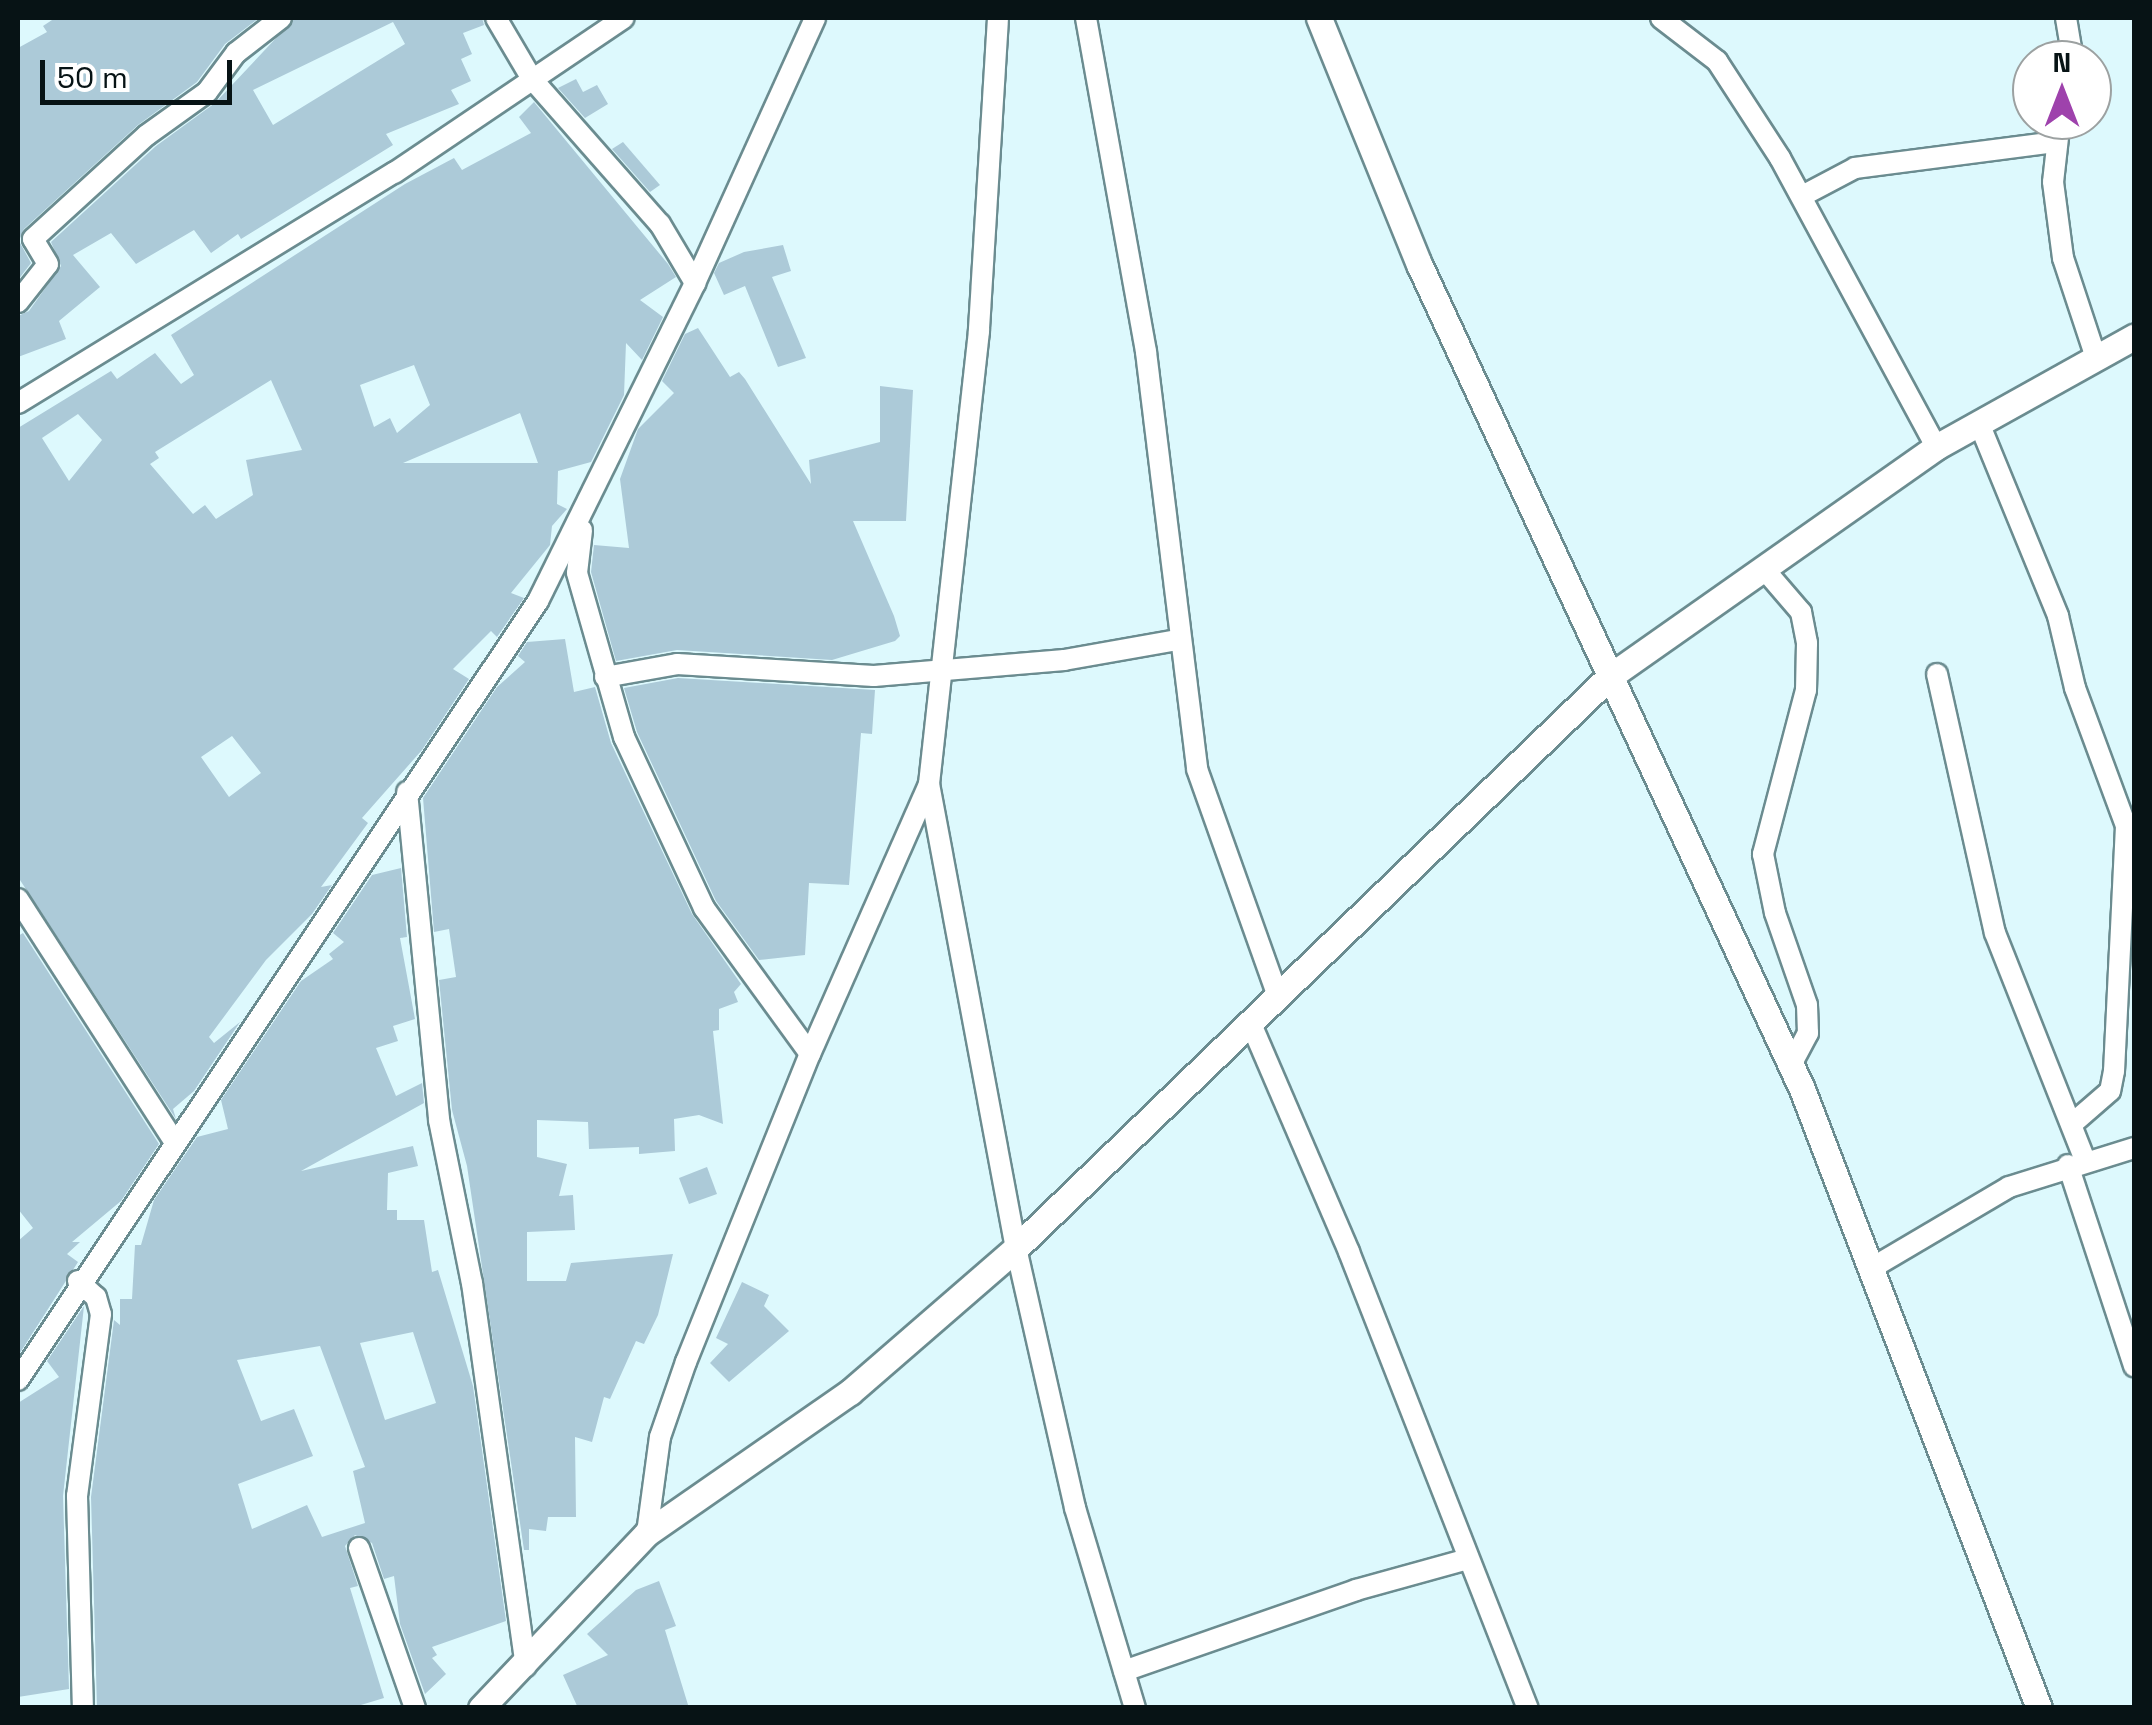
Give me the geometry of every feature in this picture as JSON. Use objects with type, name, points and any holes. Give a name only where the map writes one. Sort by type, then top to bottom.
[{"type":"street","points":[[18,302],[48,264],[33,238],[147,135],[207,92],[236,53],[281,18]]},
{"type":"street","points":[[496,18],[532,79],[660,224],[696,283]]},
{"type":"street","points":[[18,403],[188,304],[624,18]]},
{"type":"street","points":[[18,1380],[78,1281],[538,601],[584,518],[696,283],[814,18]]},
{"type":"street","points":[[998,18],[979,331],[937,672],[929,784],[1016,1248],[1075,1508],[1135,1708]]},
{"type":"street","points":[[1086,18],[1146,352],[1178,640],[1197,769],[1278,997]]},
{"type":"street","points":[[1319,18],[1419,264],[1790,1068],[2039,1708]]},
{"type":"street","points":[[1661,18],[1717,61],[1802,196],[1936,447]]},
{"type":"street","points":[[1802,196],[1855,168],[2054,142],[2063,258],[2095,355]]},
{"type":"street","points":[[481,1708],[526,1666],[647,1533],[850,1392],[1016,1248],[1609,676],[1936,447],[2095,355],[2134,337]]},
{"type":"street","points":[[1979,423],[2058,616],[2075,688],[2126,826],[2114,1071],[2110,1091],[2073,1123]]},
{"type":"street","points":[[584,518],[577,573],[624,737],[704,908],[730,953],[810,1054]]},
{"type":"street","points":[[1764,569],[1801,612],[1807,644],[1806,690],[1763,854],[1774,913],[1807,1006],[1808,1033],[1790,1068]]},
{"type":"street","points":[[606,678],[678,664],[874,676],[937,672],[1064,660],[1178,640]]},
{"type":"street","points":[[1937,674],[1995,933],[2073,1123],[2076,1163],[2134,1366]]},
{"type":"street","points":[[647,1533],[660,1438],[810,1054],[929,784]]},
{"type":"street","points":[[407,792],[436,1103],[472,1283],[526,1666]]},
{"type":"street","points":[[18,899],[175,1142]]},
{"type":"street","points":[[1251,1024],[1350,1252],[1528,1708]]},
{"type":"street","points":[[1870,1269],[2009,1187],[2134,1148]]},
{"type":"street","points":[[78,1281],[96,1297],[101,1314],[77,1496],[83,1708]]},
{"type":"street","points":[[360,1548],[415,1708]]},
{"type":"street","points":[[1124,1671],[1356,1590],[1468,1559]]},
{"type":"building","points":[[55,18],[259,18],[225,44],[197,82],[138,125],[24,229],[19,241],[31,263],[18,280],[18,48],[47,32],[43,26]]},
{"type":"building","points":[[295,18],[482,18],[484,25],[463,33],[472,54],[461,59],[471,81],[451,90],[459,104],[386,134],[393,145],[241,239],[238,234],[211,253],[194,230],[136,264],[111,233],[73,255],[100,287],[59,321],[66,339],[18,357],[18,316],[29,311],[61,266],[51,242],[156,146],[215,103]],"holes":[[[393,22],[405,44],[273,125],[253,90]]]},
{"type":"building","points":[[576,79],[583,92],[597,85],[608,104],[585,118],[558,88]]},
{"type":"building","points":[[534,102],[668,264],[676,277],[640,300],[663,317],[642,360],[626,343],[624,395],[591,462],[558,471],[557,504],[567,509],[552,526],[550,545],[511,593],[524,598],[497,637],[491,631],[453,669],[469,679],[422,750],[362,818],[368,823],[321,887],[332,885],[312,914],[266,960],[209,1037],[214,1043],[240,1022],[194,1091],[173,1109],[176,1119],[18,877],[18,428],[111,371],[117,379],[155,353],[181,384],[194,375],[171,335],[405,184],[454,158],[462,170],[531,133],[519,117]],"holes":[[[414,365],[430,405],[397,433],[390,418],[374,427],[360,385]],[[271,380],[302,450],[246,460],[253,495],[216,519],[205,505],[193,514],[150,464],[159,458],[155,452]],[[520,413],[538,463],[403,463]],[[78,414],[102,440],[69,481],[42,438]],[[232,736],[261,773],[229,797],[201,757]]]},
{"type":"building","points":[[623,142],[660,185],[650,192],[612,149]]},
{"type":"building","points":[[783,245],[791,271],[772,277],[806,358],[778,367],[745,286],[724,295],[714,273],[719,263],[744,252]]},
{"type":"building","points":[[698,328],[730,377],[739,372],[745,379],[811,484],[809,460],[880,442],[880,386],[913,390],[906,521],[853,521],[894,616],[900,636],[895,641],[832,660],[677,650],[616,661],[591,572],[594,545],[629,548],[620,479],[638,429],[674,393],[662,381],[685,334]]},
{"type":"building","points":[[565,639],[574,692],[595,687],[611,743],[692,914],[741,984],[734,992],[738,1002],[719,1009],[719,1030],[713,1031],[723,1124],[699,1115],[674,1119],[675,1151],[639,1154],[639,1147],[589,1149],[588,1122],[537,1120],[537,1157],[567,1164],[559,1196],[573,1195],[575,1230],[527,1232],[527,1281],[566,1281],[571,1263],[673,1254],[658,1315],[644,1344],[636,1341],[610,1399],[604,1397],[592,1442],[575,1437],[576,1517],[548,1517],[546,1531],[529,1529],[529,1550],[524,1550],[467,1166],[452,1110],[439,980],[456,977],[449,929],[434,932],[423,798],[497,687],[525,662],[518,656],[527,642]]},
{"type":"building","points":[[678,678],[875,690],[872,734],[861,733],[849,885],[809,883],[805,955],[759,960],[716,901],[637,732],[624,688]]},
{"type":"building","points":[[401,868],[407,937],[400,938],[415,1019],[393,1026],[398,1041],[376,1048],[396,1096],[422,1083],[424,1103],[301,1171],[413,1146],[418,1166],[388,1173],[387,1210],[397,1210],[397,1220],[424,1220],[432,1272],[438,1270],[473,1386],[506,1621],[432,1647],[437,1655],[432,1658],[446,1674],[425,1694],[400,1624],[394,1576],[384,1579],[372,1543],[355,1535],[345,1546],[358,1586],[350,1588],[384,1698],[351,1708],[97,1708],[91,1497],[114,1320],[120,1325],[120,1299],[132,1299],[135,1245],[141,1245],[154,1200],[197,1137],[228,1129],[221,1100],[301,981],[333,959],[329,954],[344,942],[333,933],[372,875]],"holes":[[[413,1332],[436,1403],[385,1420],[360,1343]],[[320,1346],[365,1467],[353,1471],[365,1523],[322,1537],[307,1505],[252,1529],[238,1484],[313,1456],[294,1409],[261,1421],[237,1360]]]},
{"type":"building","points":[[23,933],[159,1144],[121,1201],[72,1242],[80,1242],[67,1254],[78,1262],[18,1356],[18,1241],[33,1228],[18,1209],[18,936]]},
{"type":"building","points":[[707,1167],[717,1194],[689,1204],[679,1178]]},
{"type":"building","points":[[742,1282],[769,1295],[764,1306],[789,1331],[729,1382],[710,1363],[728,1344],[716,1338]]},
{"type":"building","points":[[84,1306],[63,1496],[69,1689],[18,1697],[18,1403],[59,1377],[47,1361]]},
{"type":"building","points":[[659,1581],[676,1626],[665,1630],[689,1708],[578,1708],[563,1675],[608,1655],[587,1634],[636,1590]]}]
